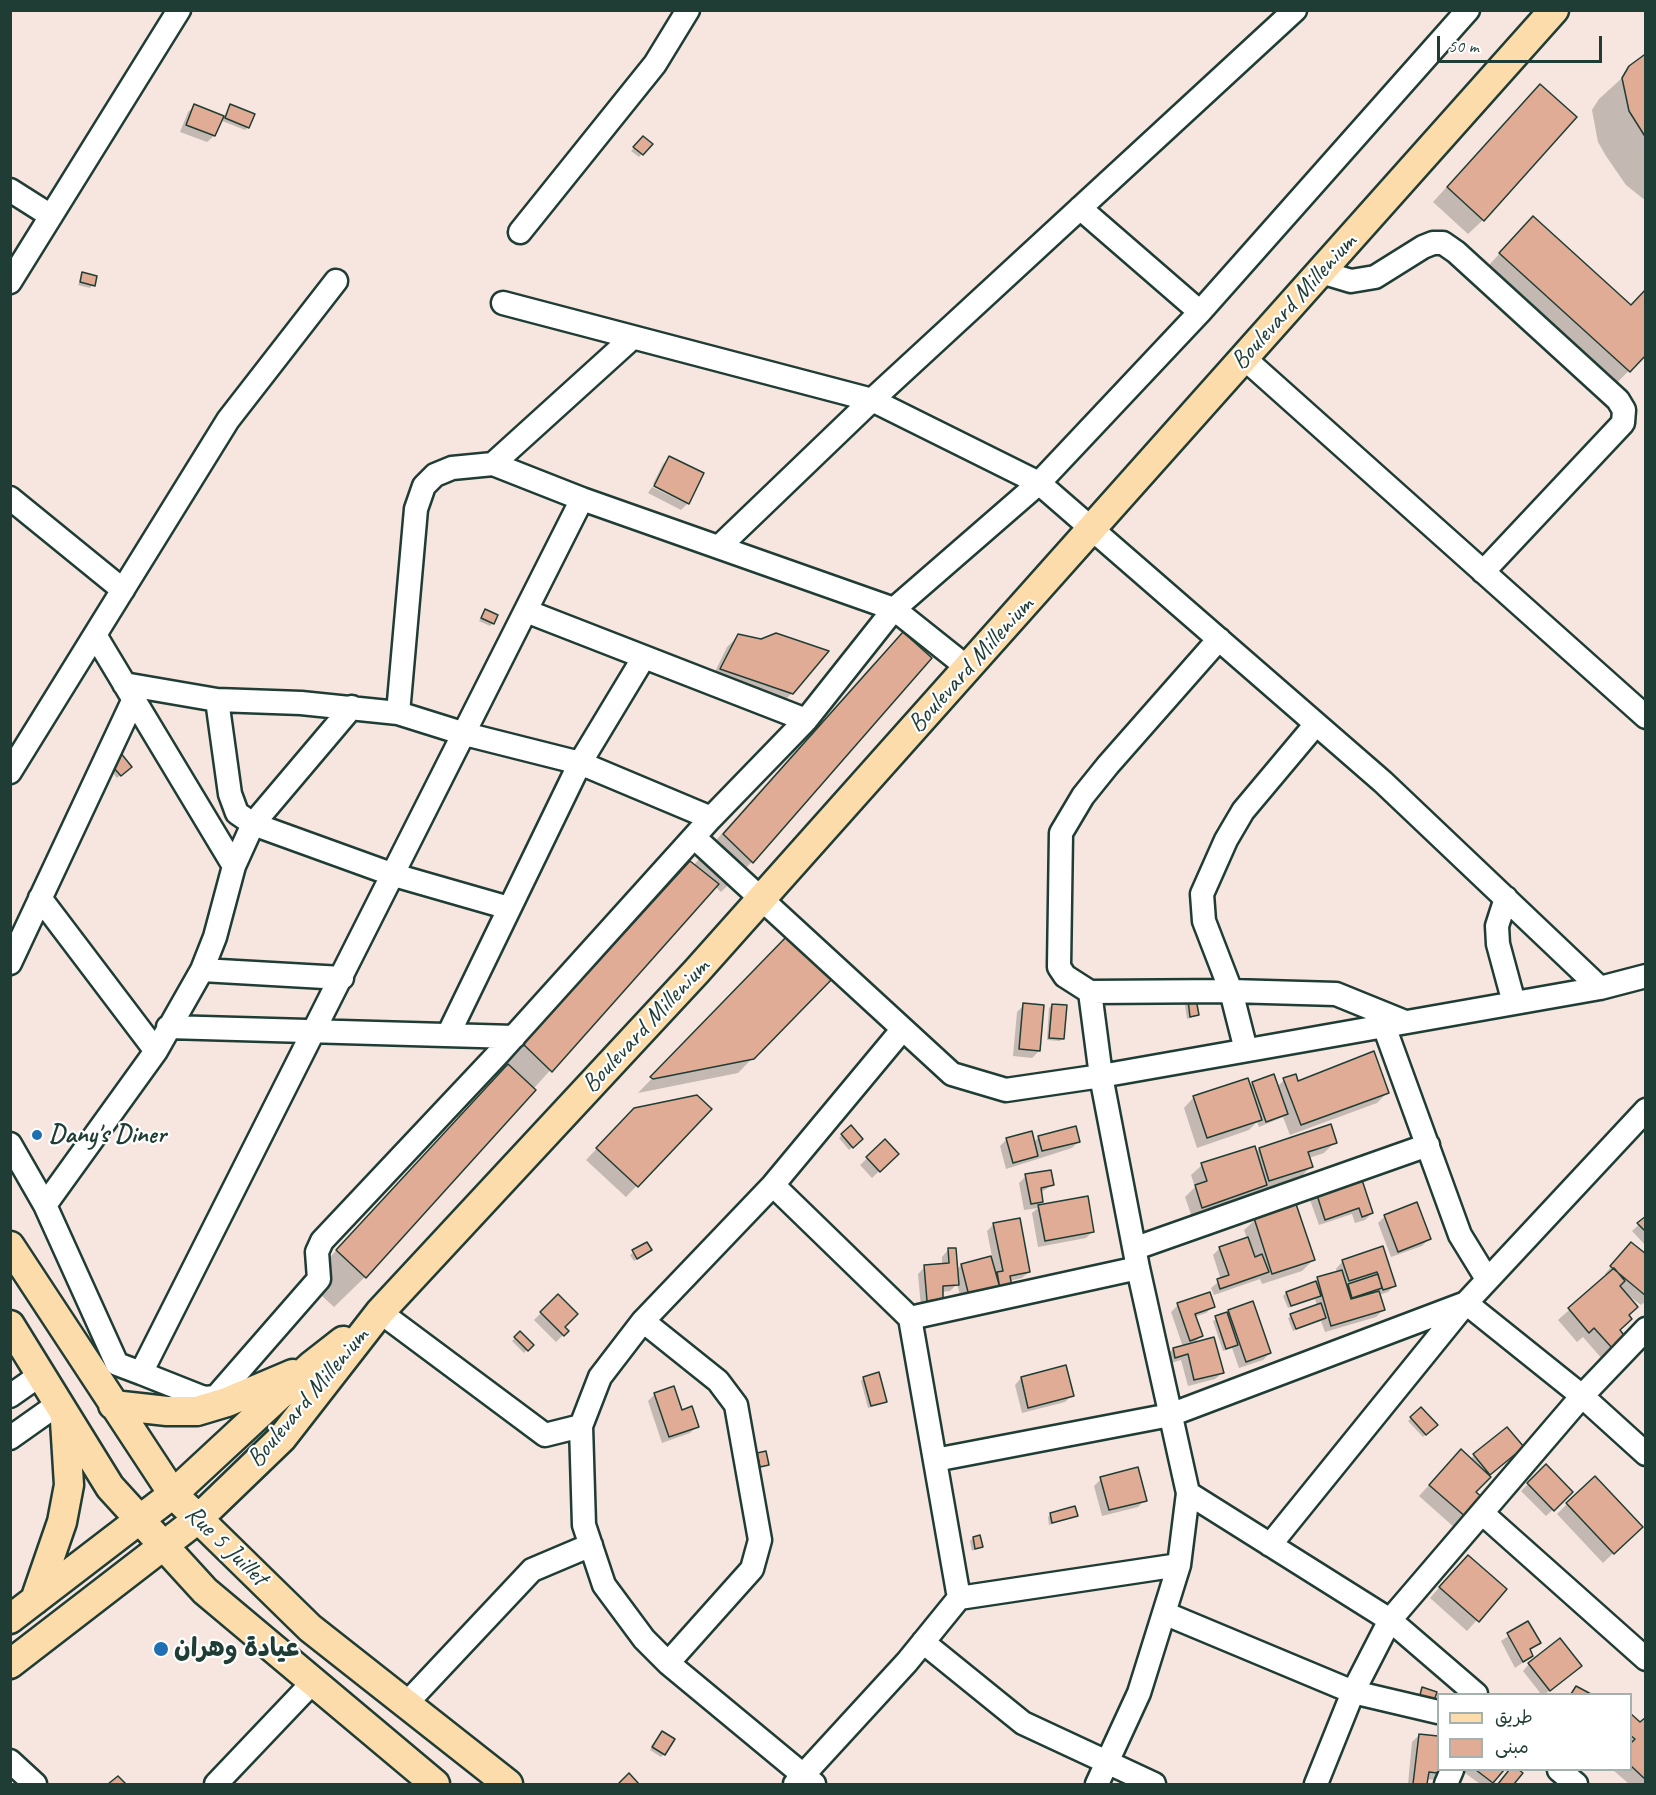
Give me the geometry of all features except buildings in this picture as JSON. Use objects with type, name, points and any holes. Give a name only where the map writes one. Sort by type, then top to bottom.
[{"type":"main road","name":"Boulevard Millenium","points":[[10,1664],[198,1519],[282,1438],[380,1311],[763,898],[1554,10]]},
{"type":"main road","name":"Rue 5 Juillet","points":[[10,1246],[110,1384],[172,1494],[310,1628],[508,1785]]},
{"type":"main road","name":"Boulevard Millenium","points":[[10,1619],[172,1494],[311,1366],[380,1311]]},
{"type":"main road","name":"Rue 5 Juillet","points":[[10,1325],[110,1487],[205,1591],[435,1785]]},
{"type":"main road","points":[[110,1384],[167,1411],[197,1411],[227,1402],[311,1366]]},
{"type":"main road","points":[[35,1600],[62,1522],[69,1485],[61,1409]]},
{"type":"street","points":[[10,282],[178,10]]},
{"type":"street","points":[[520,232],[655,64],[688,10]]},
{"type":"street","points":[[720,546],[872,400],[1295,10]]},
{"type":"street","points":[[10,1144],[45,1205],[110,1384],[141,1373],[204,1398],[216,1397],[319,1279],[317,1252],[322,1241],[514,1037],[711,818],[806,720],[894,609],[1040,483],[1200,312],[1468,10]]},
{"type":"street","points":[[10,190],[51,216]]},
{"type":"street","points":[[1080,208],[1200,312]]},
{"type":"street","points":[[1321,272],[1351,280],[1375,277],[1423,247],[1433,243],[1443,243],[1456,252],[1618,400],[1624,410],[1623,423],[1484,572]]},
{"type":"street","points":[[10,772],[228,420],[336,281]]},
{"type":"street","points":[[502,303],[872,400],[1040,483],[1383,782],[1600,988]]},
{"type":"street","points":[[494,464],[632,338]]},
{"type":"street","points":[[1244,358],[1646,717]]},
{"type":"street","points":[[398,713],[416,509],[424,486],[435,475],[452,468],[494,464],[582,499],[894,609],[968,668]]},
{"type":"street","points":[[10,498],[123,590]]},
{"type":"street","points":[[141,1373],[315,1033],[582,499]]},
{"type":"street","points":[[526,611],[806,720]]},
{"type":"street","points":[[94,635],[234,866]]},
{"type":"street","points":[[1219,639],[1108,765],[1083,796],[1061,832],[1059,966],[1065,976],[1090,992],[1231,991],[1336,994],[1395,1024],[1428,1145],[1460,1235],[1487,1279]]},
{"type":"street","points":[[448,1035],[580,764],[644,657]]},
{"type":"street","points":[[129,693],[352,707],[398,713],[465,734],[580,764],[711,818]]},
{"type":"street","points":[[10,963],[129,693]]},
{"type":"street","points":[[217,700],[233,807],[253,824],[394,875],[509,908]]},
{"type":"street","points":[[45,1205],[156,1051],[202,970],[215,937],[234,866],[253,824],[352,707]]},
{"type":"street","points":[[1246,1050],[1231,991],[1204,921],[1202,894],[1226,840],[1243,811],[1317,724]]},
{"type":"street","points":[[695,838],[952,1074],[1006,1090],[1101,1076],[1600,988],[1646,976]]},
{"type":"street","points":[[40,898],[156,1051]]},
{"type":"street","points":[[1506,898],[1497,926],[1498,944],[1514,1003]]},
{"type":"street","points":[[202,970],[342,978]]},
{"type":"street","points":[[1090,992],[1101,1076],[1137,1258],[1188,1493],[1179,1565],[1139,1693],[1097,1785]]},
{"type":"street","points":[[168,1027],[514,1037]]},
{"type":"street","points":[[902,1030],[773,1185],[643,1321],[600,1377],[581,1426],[584,1525],[604,1585],[644,1639],[668,1663],[804,1782],[959,1598],[1179,1565]]},
{"type":"street","points":[[1270,1545],[1466,1303],[1646,1110]]},
{"type":"street","points":[[910,1318],[1137,1258],[1428,1145]]},
{"type":"street","points":[[773,1185],[910,1318],[959,1598]]},
{"type":"street","points":[[935,1460],[1170,1415],[1466,1303]]},
{"type":"street","points":[[1466,1303],[1582,1396],[1646,1454]]},
{"type":"street","points":[[380,1311],[545,1435],[581,1426]]},
{"type":"street","points":[[643,1321],[718,1381],[735,1405],[760,1540],[752,1569],[668,1663]]},
{"type":"street","points":[[1316,1785],[1353,1692],[1390,1620],[1582,1396],[1646,1329]]},
{"type":"street","points":[[10,1396],[40,1374]]},
{"type":"street","points":[[10,1438],[61,1409]]},
{"type":"street","points":[[1188,1493],[1390,1620],[1474,1693]]},
{"type":"street","points":[[1482,1513],[1646,1659]]},
{"type":"street","points":[[406,1704],[532,1570],[591,1545]]},
{"type":"street","points":[[1164,1613],[1353,1692],[1437,1712]]},
{"type":"street","points":[[923,1642],[1023,1723],[1154,1785]]},
{"type":"street","points":[[216,1785],[313,1682]]},
{"type":"street","points":[[10,1761],[35,1785]]},
{"type":"street","points":[[1446,1785],[1452,1771]]},
{"type":"street","points":[[1560,1771],[1576,1785]]},
{"type":"place","name":"Dany's Diner","points":[[37,1135]]},
{"type":"place","name":"عيادة وهران","points":[[161,1649]]}]
